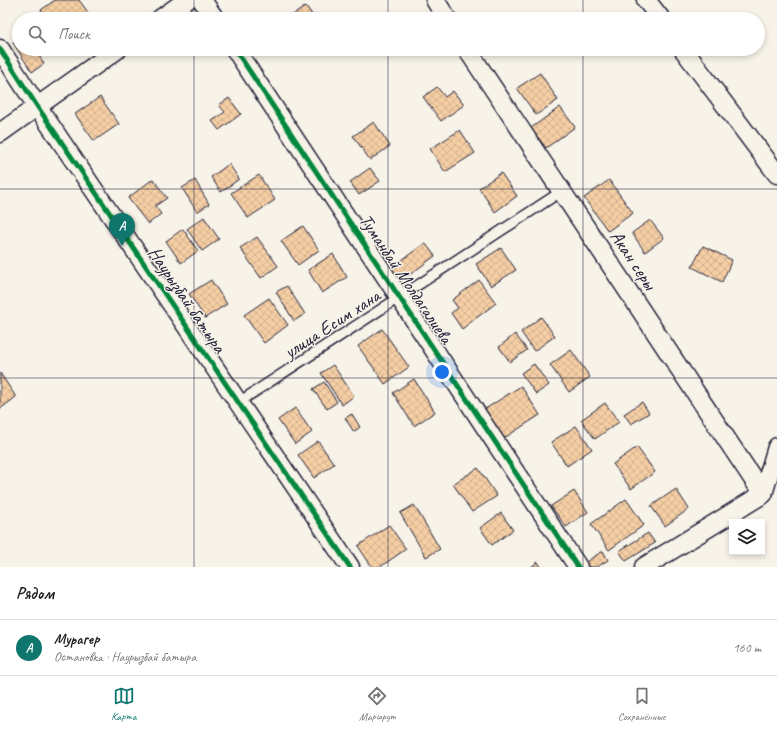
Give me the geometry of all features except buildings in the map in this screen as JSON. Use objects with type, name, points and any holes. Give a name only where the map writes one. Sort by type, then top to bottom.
[{"type":"street","points":[[170,12],[187,0]]},
{"type":"street","points":[[202,0],[210,12]]},
{"type":"street","points":[[434,0],[442,12]]},
{"type":"street","points":[[646,0],[655,12]]},
{"type":"street","name":"Наурызбай батыра","points":[[0,49],[37,106],[350,567]]},
{"type":"street","points":[[0,133],[108,56]]},
{"type":"street","name":"Туманбай Молдагалиева","points":[[240,56],[578,567]]},
{"type":"street","name":"Акан серы","points":[[472,56],[763,494]]},
{"type":"street","points":[[688,56],[777,174]]},
{"type":"street","points":[[644,567],[763,494],[777,447]]},
{"type":"lane","name":"улица Есим хана","points":[[239,402],[562,191]]},
{"type":"cycle path","points":[[0,49],[37,106],[350,567]]},
{"type":"cycle path","points":[[240,56],[578,567]]},
{"type":"place","name":"Мурагер","points":[[122,246]]}]
